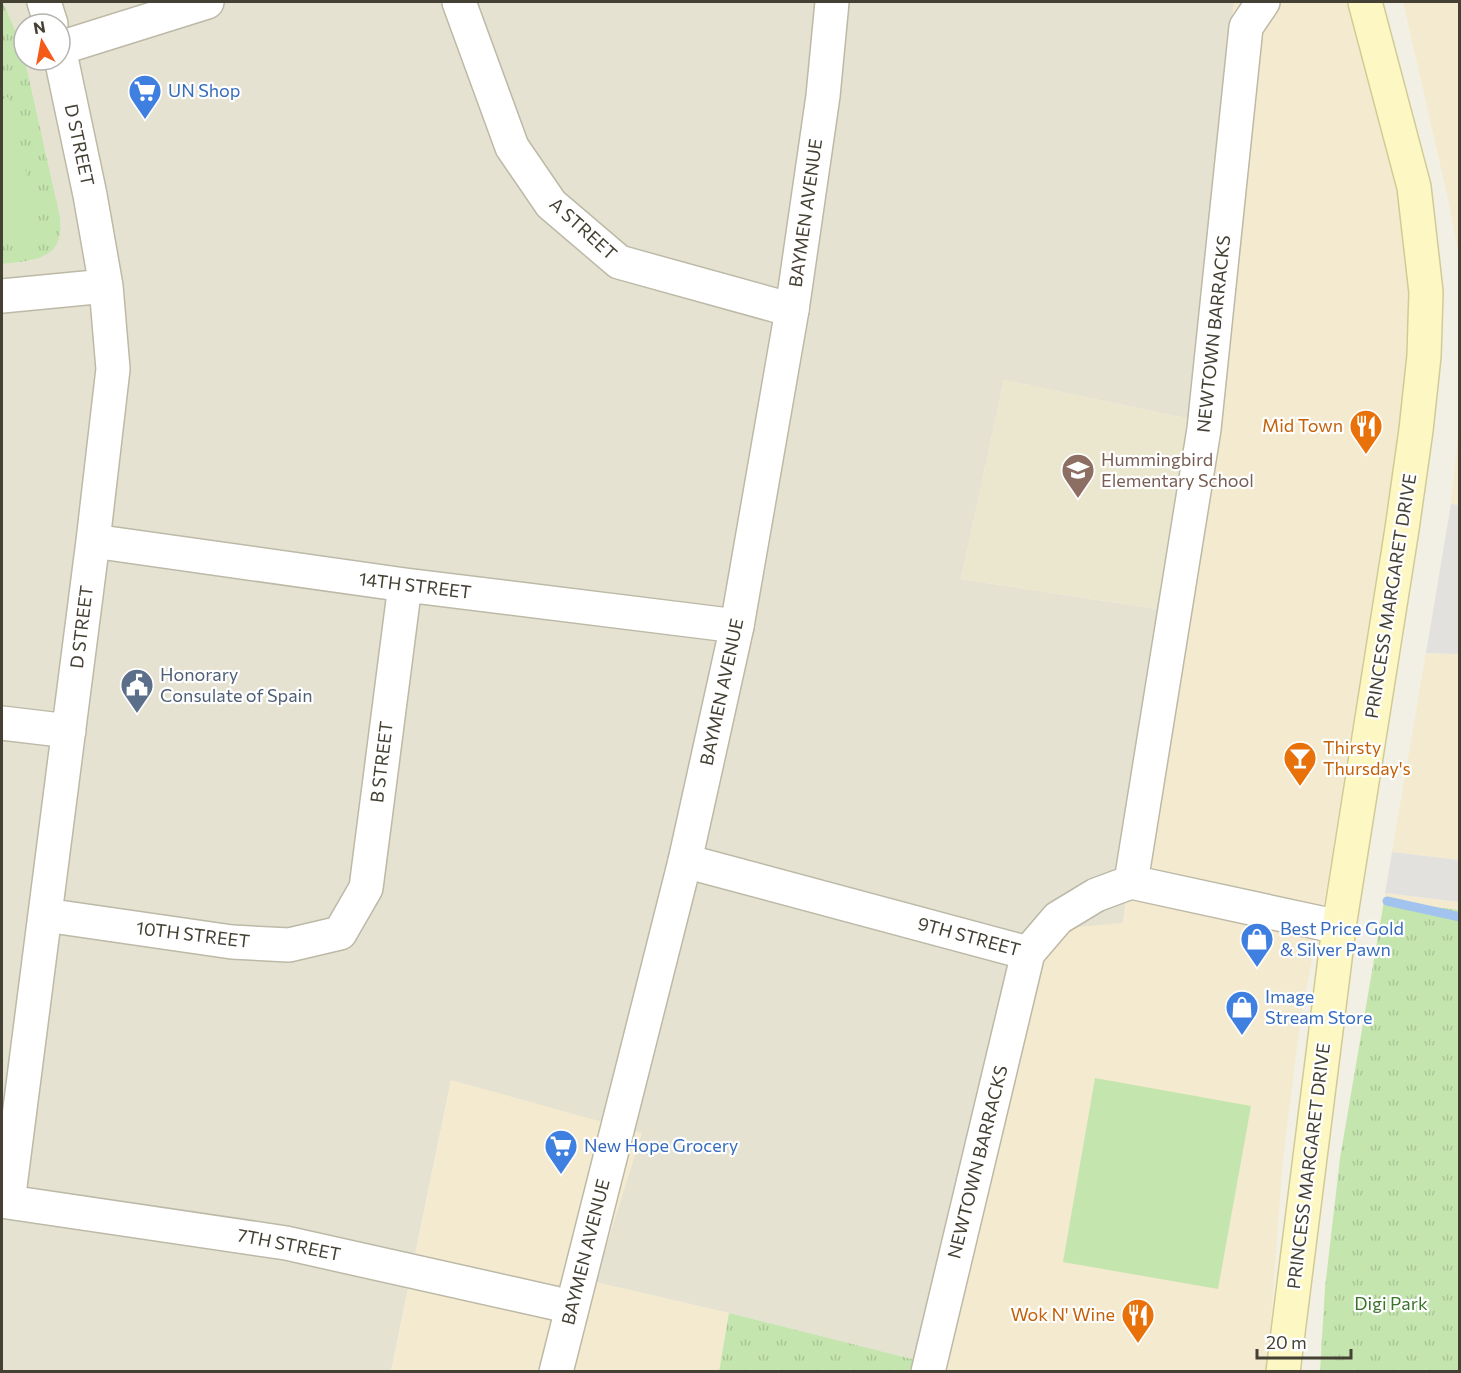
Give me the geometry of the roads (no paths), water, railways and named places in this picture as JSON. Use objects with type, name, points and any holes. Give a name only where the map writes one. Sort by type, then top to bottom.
[{"type":"main road","name":"PRINCESS MARGARET DRIVE","points":[[1283,1371],[1339,927],[1415,441],[1425,335],[1426,292],[1414,186],[1365,2]]},
{"type":"street","points":[[72,44],[207,2]]},
{"type":"street","name":"A STREET","points":[[459,2],[512,147],[551,204],[619,262],[792,309]]},
{"type":"street","name":"BAYMEN AVENUE","points":[[556,1371],[685,861],[737,626],[792,309],[823,96],[832,2]]},
{"type":"street","name":"NEWTOWN BARRACKS","points":[[1131,882],[1204,429],[1246,27],[1263,2]]},
{"type":"street","name":"D STREET","points":[[5,1202],[69,731],[113,369],[106,286],[90,195],[64,72]]},
{"type":"street","points":[[2,296],[106,286]]},
{"type":"street","name":"14TH STREET","points":[[93,541],[405,585],[737,626]]},
{"type":"street","name":"B STREET","points":[[340,933],[366,888],[405,585]]},
{"type":"street","points":[[2,723],[69,731]]},
{"type":"street","name":"9TH STREET","points":[[685,861],[1028,953],[1058,918],[1095,895],[1131,882]]},
{"type":"street","points":[[1131,882],[1339,927]]},
{"type":"street","name":"10TH STREET","points":[[45,915],[232,942],[289,945],[340,933]]},
{"type":"street","name":"NEWTOWN BARRACKS","points":[[928,1371],[1028,953]]},
{"type":"street","name":"7TH STREET","points":[[5,1202],[286,1243],[572,1307]]},
{"type":"waterway","points":[[1387,901],[1460,917]]},
{"type":"place","name":"UN Shop","points":[[145,120]]},
{"type":"place","name":"Mid Town","points":[[1366,455]]},
{"type":"place","name":"Hummingbird Elementary School","points":[[1078,499]]},
{"type":"place","name":"Honorary Consulate of Spain","points":[[137,714]]},
{"type":"place","name":"Thirsty Thursday's","points":[[1300,787]]},
{"type":"place","name":"Best Price Gold & Silver Pawn","points":[[1257,968]]},
{"type":"place","name":"Image Stream Store","points":[[1242,1036]]},
{"type":"place","name":"New Hope Grocery","points":[[561,1175]]},
{"type":"place","name":"Wok N' Wine","points":[[1138,1344]]},
{"type":"park label","name":"Digi Park","points":[[1391,1304]]}]
